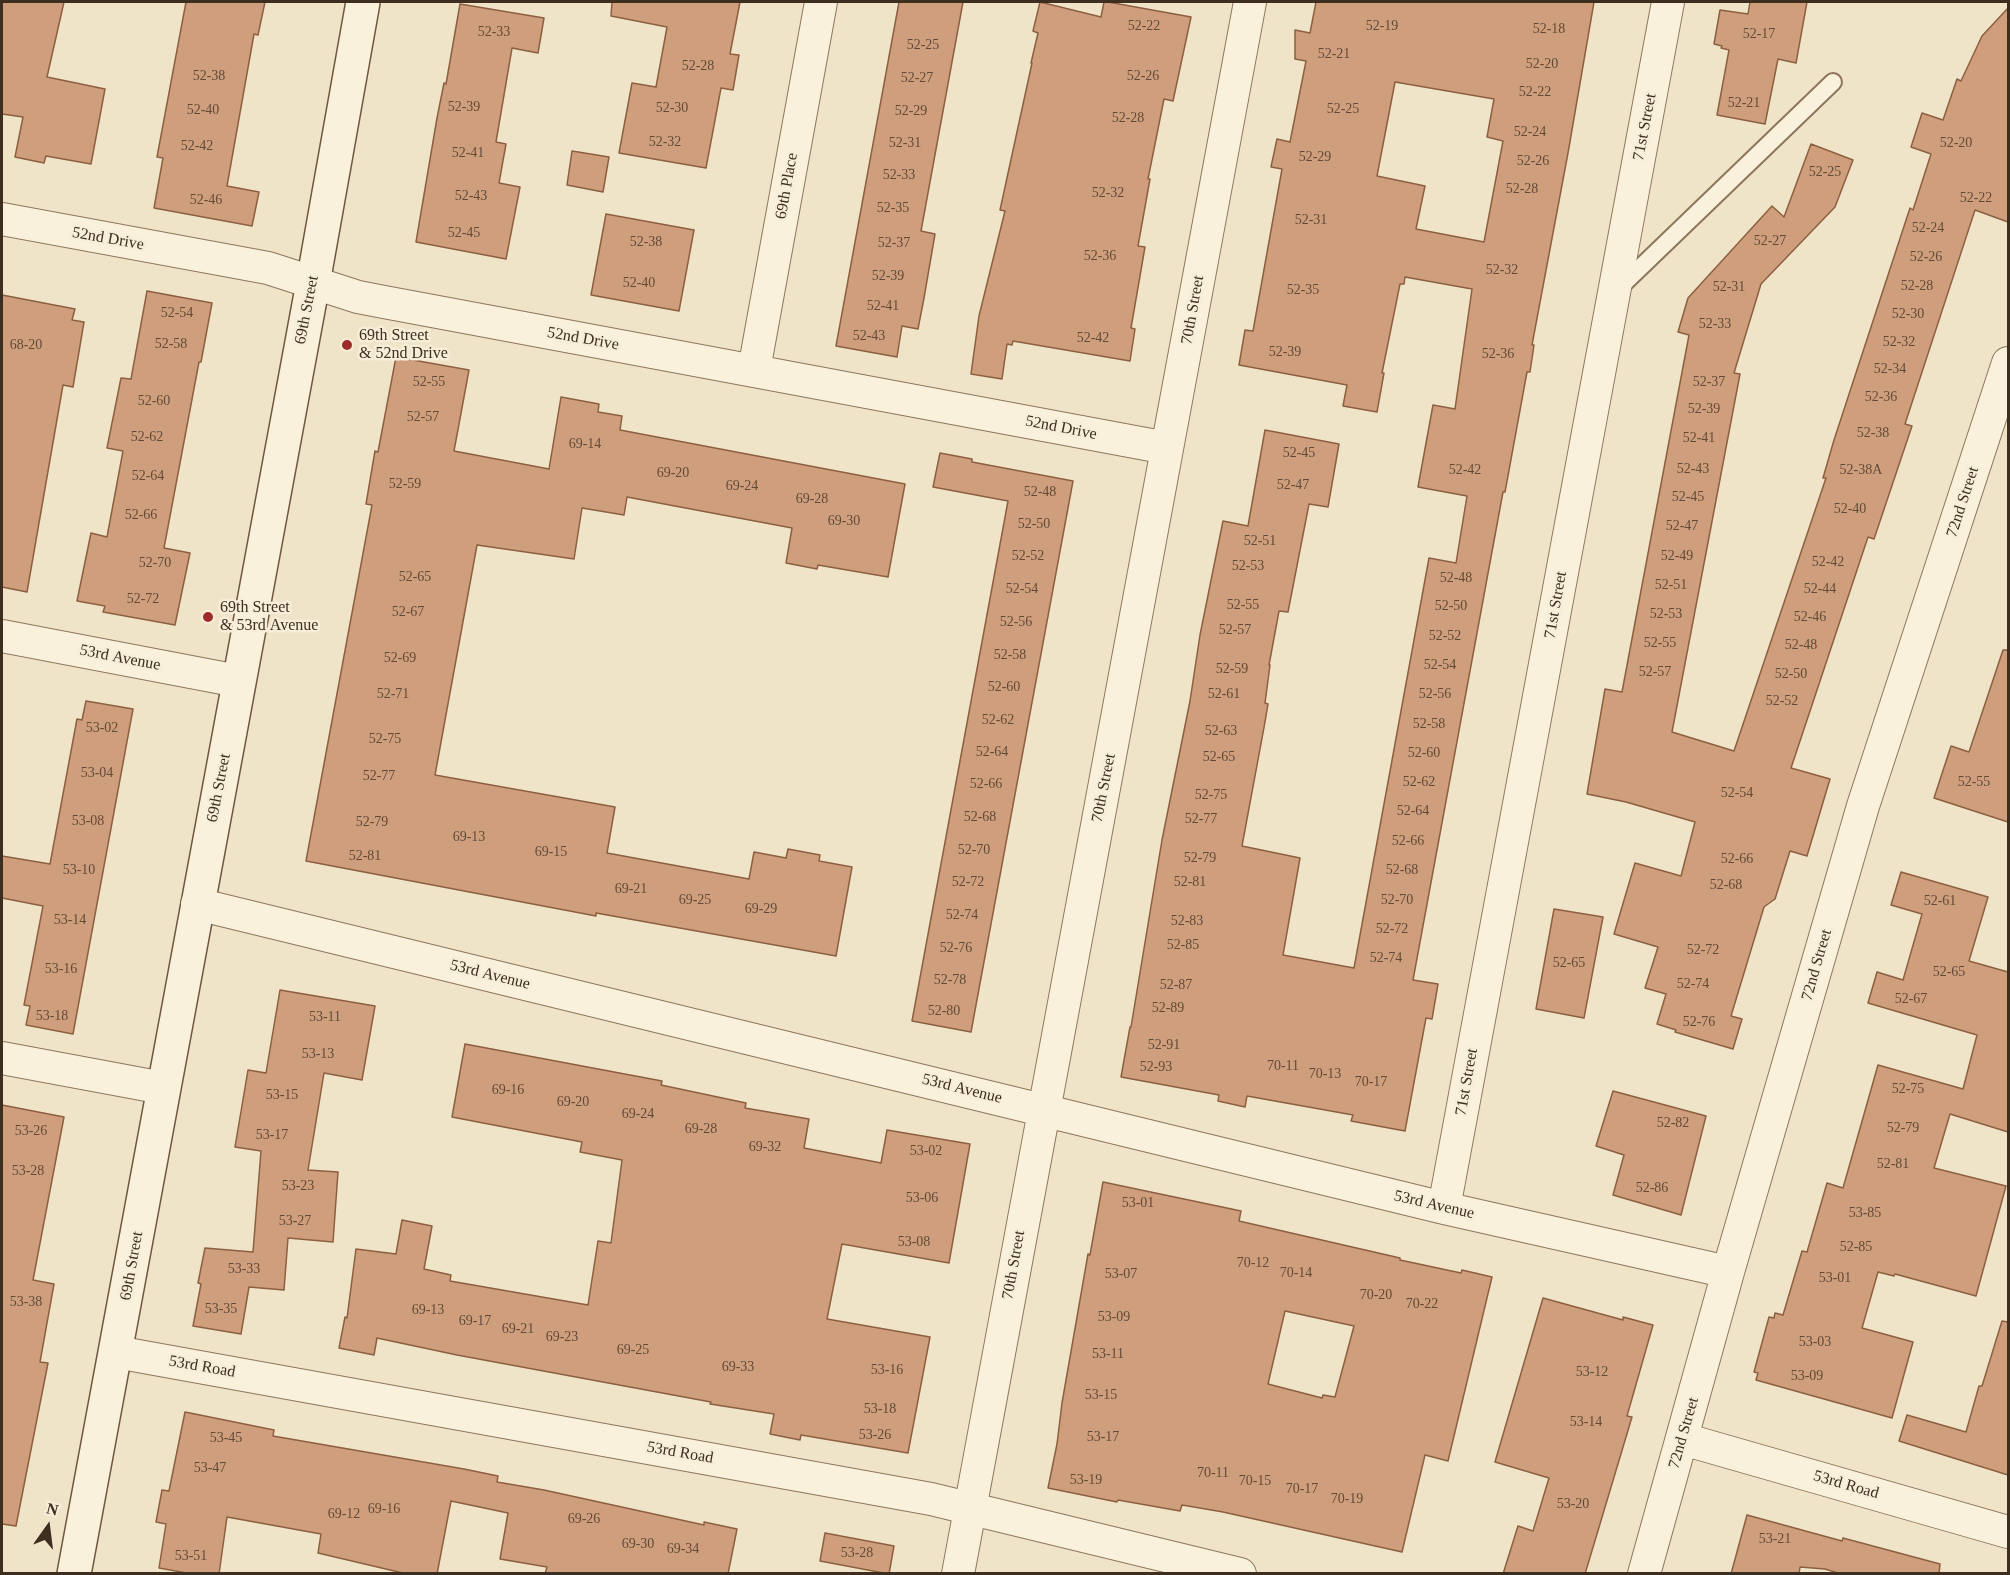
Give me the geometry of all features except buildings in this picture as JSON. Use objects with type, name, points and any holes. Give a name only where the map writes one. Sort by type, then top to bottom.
[{"type":"street","name":"69th Street","points":[[74,1574],[363,2]]},
{"type":"street","name":"69th Place","points":[[754,370],[821,2]]},
{"type":"street","name":"70th Street","points":[[958,1574],[1250,2]]},
{"type":"street","name":"71st Street","points":[[1444,1208],[1668,2]]},
{"type":"street","name":"52nd Drive","points":[[2,219],[261,266],[358,297],[1167,448]]},
{"type":"street","name":"72nd Street","points":[[1644,1574],[1728,1272],[1863,806],[2008,363]]},
{"type":"street","name":"53rd Avenue","points":[[2,636],[238,681]]},
{"type":"street","name":"53rd Avenue","points":[[197,904],[1444,1208],[1728,1272]]},
{"type":"street","points":[[2,1059],[164,1088]]},
{"type":"street","name":"53rd Road","points":[[116,1352],[970,1507],[1240,1574]]},
{"type":"street","name":"53rd Road","points":[[1683,1439],[2008,1532]]},
{"type":"lane","points":[[1613,294],[1833,82]]},
{"type":"place","name":"69th Street & 52nd Drive","points":[[347,345]]},
{"type":"place","name":"69th Street & 53rd Avenue","points":[[208,617]]}]
